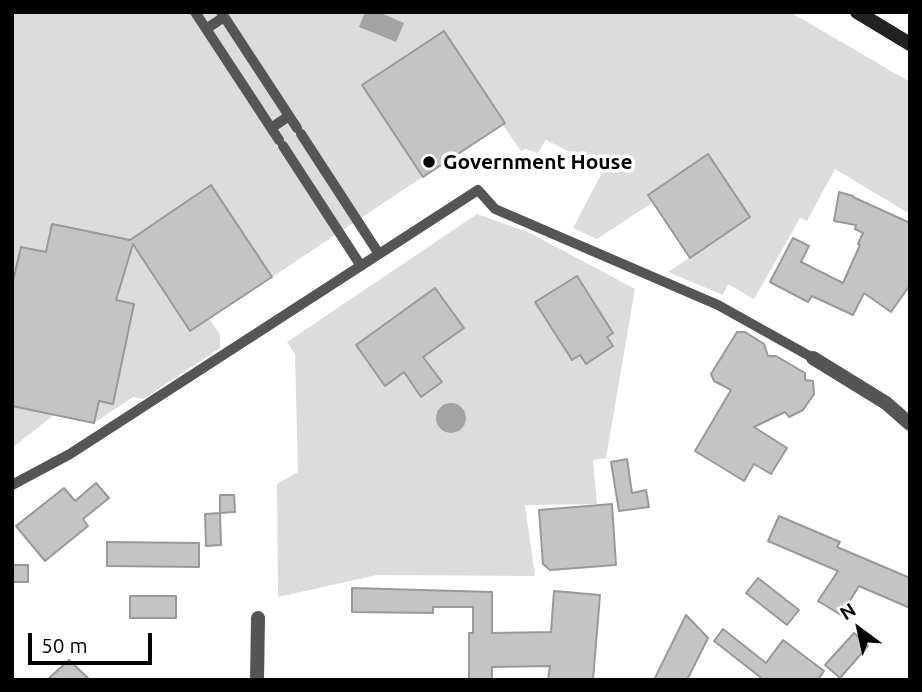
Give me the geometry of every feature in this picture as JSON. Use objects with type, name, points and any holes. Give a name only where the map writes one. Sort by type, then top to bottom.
[{"type":"street","points":[[857,12],[910,44]]},
{"type":"street","points":[[813,358],[886,404],[910,424]]},
{"type":"street","points":[[257,680],[258,618]]},
{"type":"lane","points":[[195,12],[361,266]]},
{"type":"lane","points":[[206,29],[223,14],[379,254]]},
{"type":"lane","points":[[271,128],[289,116]]},
{"type":"lane","points":[[12,485],[70,454],[478,190],[495,209],[718,305],[813,358]]},
{"type":"shaded area","points":[[12,12],[790,12],[910,82],[910,214],[835,169],[807,221],[800,218],[754,299],[728,284],[723,295],[668,272],[750,217],[708,154],[648,194],[653,202],[597,239],[573,228],[604,169],[546,140],[538,153],[525,149],[521,151],[502,124],[209,319],[220,334],[220,348],[143,399],[133,397],[94,423],[54,415],[12,448]]},
{"type":"shaded area","points":[[365,12],[378,12],[404,23],[396,42],[359,27]]},
{"type":"shaded area","points":[[477,214],[530,233],[635,289],[606,458],[593,460],[597,504],[525,505],[535,576],[377,575],[278,597],[277,484],[298,472],[295,354],[287,342]]},
{"type":"shaded area","points":[[451,403],[462,407],[466,418],[462,429],[451,433],[440,429],[436,418],[440,407]]},
{"type":"building","points":[[444,31],[505,123],[423,177],[362,85]]},
{"type":"building","points":[[708,154],[750,217],[690,258],[648,195]]},
{"type":"building","points":[[211,185],[272,277],[190,331],[133,244],[116,300],[134,304],[113,404],[99,401],[94,423],[12,406],[12,285],[21,247],[46,252],[52,224],[130,240]]},
{"type":"building","points":[[839,192],[910,223],[910,285],[891,312],[864,293],[853,315],[812,296],[808,302],[770,282],[793,238],[809,246],[801,262],[843,283],[863,233],[855,229],[856,225],[834,221]]},
{"type":"building","points":[[577,276],[613,333],[607,337],[613,346],[586,364],[580,355],[572,360],[535,302]]},
{"type":"building","points":[[435,288],[464,328],[423,357],[442,382],[421,397],[404,372],[385,386],[356,345]]},
{"type":"building","points":[[737,332],[745,332],[764,344],[768,356],[776,356],[805,373],[805,380],[813,381],[814,394],[803,410],[789,417],[785,412],[754,427],[787,448],[771,474],[754,464],[744,481],[695,451],[731,390],[714,381],[711,374]]},
{"type":"building","points":[[627,459],[632,493],[646,490],[649,507],[619,511],[611,462]]},
{"type":"building","points":[[96,483],[109,498],[83,519],[88,526],[45,561],[16,526],[64,488],[75,501]]},
{"type":"building","points":[[220,495],[234,495],[235,512],[220,513]]},
{"type":"building","points":[[612,504],[616,565],[550,570],[543,564],[539,510]]},
{"type":"building","points":[[220,513],[221,545],[206,546],[205,514]]},
{"type":"building","points":[[779,516],[840,542],[837,547],[910,578],[910,608],[859,586],[841,615],[818,601],[838,571],[768,541]]},
{"type":"building","points":[[107,542],[199,543],[199,567],[107,566]]},
{"type":"building","points":[[12,565],[28,565],[28,582],[12,582]]},
{"type":"building","points":[[758,578],[799,610],[787,625],[746,593]]},
{"type":"building","points":[[352,588],[492,592],[492,633],[551,632],[554,591],[600,595],[593,680],[548,680],[550,666],[492,667],[492,680],[469,680],[469,633],[473,633],[473,607],[433,607],[433,613],[352,612]]},
{"type":"building","points":[[130,596],[176,596],[176,618],[130,618]]},
{"type":"building","points":[[686,615],[708,638],[687,680],[654,680]]},
{"type":"building","points":[[723,629],[766,663],[783,640],[824,671],[818,680],[764,680],[714,641]]},
{"type":"building","points":[[854,633],[868,646],[840,678],[825,665]]},
{"type":"building","points":[[69,660],[90,680],[47,680]]},
{"type":"place","name":"Government House","points":[[429,162]]}]
